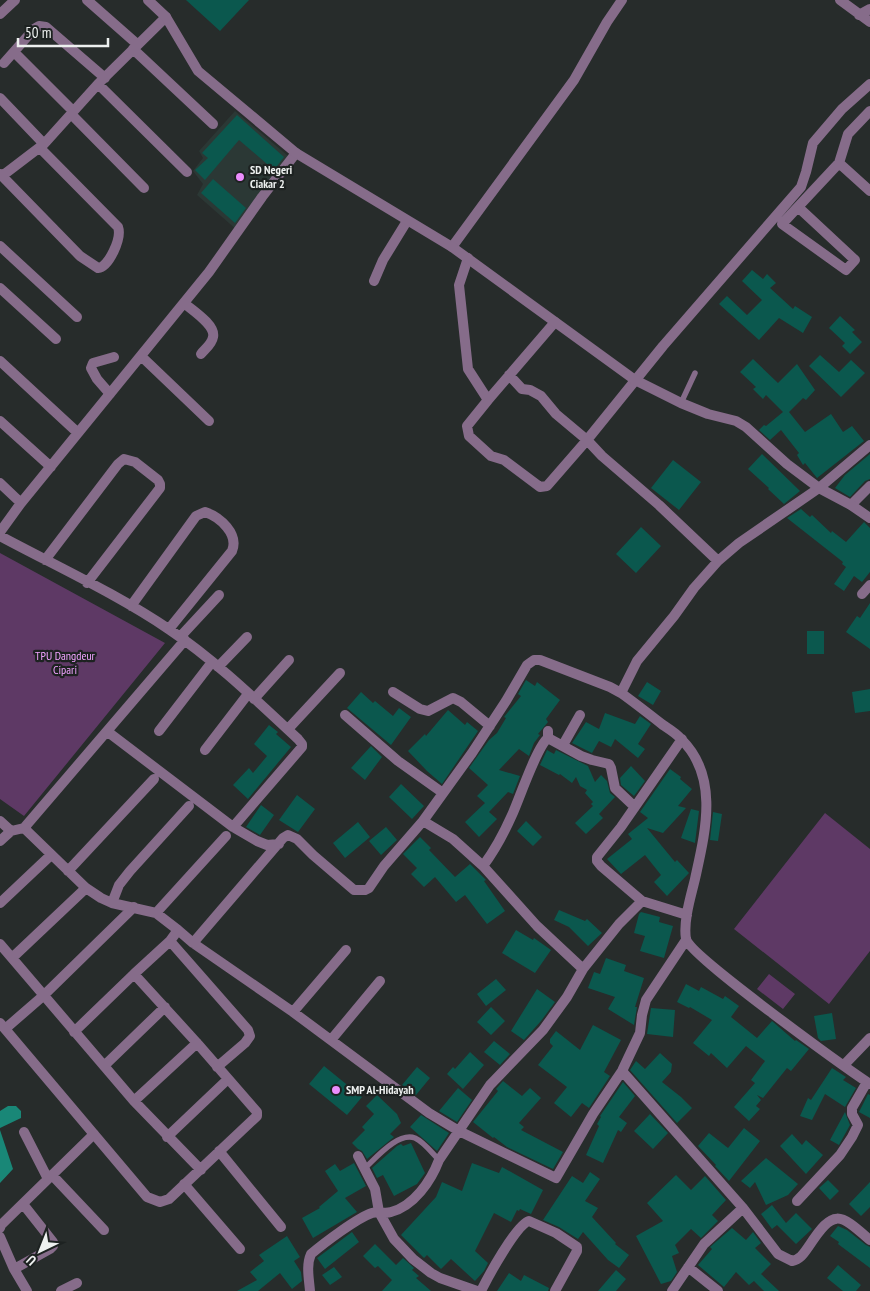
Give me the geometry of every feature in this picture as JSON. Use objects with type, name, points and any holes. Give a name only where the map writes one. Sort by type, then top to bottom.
[{"type":"street","points":[[0,14],[14,0]]},
{"type":"street","points":[[87,0],[213,124]]},
{"type":"street","points":[[148,0],[166,17],[198,71],[296,153],[452,247],[635,380],[681,404],[708,414],[736,421],[746,427],[787,464],[819,488],[851,505],[870,518]]},
{"type":"street","points":[[452,247],[574,80],[607,22],[622,0]]},
{"type":"street","points":[[840,0],[870,22]]},
{"type":"street","points":[[859,15],[870,9]]},
{"type":"street","points":[[0,98],[42,146],[118,228],[120,234],[116,244],[104,265],[98,268],[80,256],[1,175],[42,146],[102,81],[166,17]]},
{"type":"street","points":[[4,63],[34,29],[39,26],[46,27],[102,81],[187,172]]},
{"type":"street","points":[[14,52],[144,188]]},
{"type":"street","points":[[555,322],[467,426],[469,436],[491,456],[504,460],[540,487],[547,486],[712,289],[791,199],[800,187],[806,172],[813,144],[842,109],[870,84]]},
{"type":"street","points":[[798,207],[856,260],[846,270],[782,224],[839,163],[848,134],[870,112]]},
{"type":"street","points":[[0,532],[21,503],[209,272],[296,153]]},
{"type":"street","points":[[839,163],[870,192]]},
{"type":"street","points":[[374,281],[407,220]]},
{"type":"street","points":[[0,246],[77,317]]},
{"type":"street","points":[[468,258],[458,285],[468,369],[488,400]]},
{"type":"street","points":[[0,288],[56,339]]},
{"type":"street","points":[[184,303],[208,323],[212,330],[212,339],[201,354]]},
{"type":"street","points":[[141,356],[209,421]]},
{"type":"street","points":[[110,394],[97,379],[91,368],[93,363],[114,357]]},
{"type":"street","points":[[0,361],[78,433]]},
{"type":"street","points":[[509,375],[522,389],[530,390],[541,396],[556,414],[659,505],[718,561]]},
{"type":"street","points":[[0,421],[51,467]]},
{"type":"street","points":[[621,693],[637,661],[694,588],[718,561],[739,543],[819,488],[870,445]]},
{"type":"street","points":[[45,560],[118,464],[124,459],[135,462],[158,480],[160,488],[87,582]]},
{"type":"street","points":[[0,483],[21,503]]},
{"type":"street","points":[[851,505],[870,486]]},
{"type":"street","points":[[131,606],[196,516],[205,512],[214,516],[228,529],[233,537],[234,546],[232,551],[169,629]]},
{"type":"street","points":[[0,536],[131,606],[169,629],[215,664],[298,739],[302,744],[302,748],[233,827]]},
{"type":"street","points":[[862,594],[870,584]]},
{"type":"street","points":[[0,841],[11,831],[24,828],[108,732],[182,638],[219,595]]},
{"type":"street","points":[[158,731],[215,664],[247,637]]},
{"type":"street","points":[[205,750],[251,697],[289,660]]},
{"type":"street","points":[[24,828],[86,888],[100,898],[112,903],[156,913],[193,944],[293,1012],[429,1113],[459,1131],[556,1178],[593,1114],[622,1071],[640,1033],[646,1000],[686,940],[687,915],[702,845],[708,798],[702,776],[694,756],[682,739],[621,693],[553,665],[534,660],[527,665],[490,726],[423,821],[384,866],[368,888],[365,890],[354,890],[297,839],[288,835],[193,944]]},
{"type":"street","points":[[288,729],[340,673]]},
{"type":"street","points":[[393,692],[420,709],[428,711],[453,698],[461,702],[490,726]]},
{"type":"street","points":[[345,715],[383,748],[443,793]]},
{"type":"street","points":[[563,745],[580,715]]},
{"type":"street","points":[[108,732],[233,827],[256,841],[267,845],[279,844]]},
{"type":"street","points":[[483,866],[496,848],[513,815],[540,748],[548,734],[563,745],[592,760],[608,764],[611,768],[615,788],[635,807]]},
{"type":"street","points":[[682,739],[635,807],[597,857],[597,861],[642,900],[687,915]]},
{"type":"street","points":[[68,871],[154,778]]},
{"type":"street","points":[[112,903],[119,885],[189,806]]},
{"type":"street","points":[[0,821],[11,831]]},
{"type":"street","points":[[423,821],[453,839],[483,866],[537,926],[584,969]]},
{"type":"street","points":[[156,913],[226,836]]},
{"type":"street","points":[[0,903],[51,855]]},
{"type":"street","points":[[12,958],[86,888]]},
{"type":"street","points":[[310,1291],[308,1259],[311,1254],[361,1218],[372,1213],[395,1211],[415,1198],[434,1174],[439,1160],[490,1085],[543,1030],[567,997],[584,969],[619,924],[642,900]]},
{"type":"street","points":[[134,907],[43,996],[3,1026],[147,1197],[160,1202],[169,1199],[256,1116],[257,1112],[134,974]]},
{"type":"street","points":[[74,1032],[170,941],[178,930]]},
{"type":"street","points":[[686,940],[714,968],[868,1083],[852,1108],[852,1114],[858,1125],[852,1137],[840,1155],[797,1201]]},
{"type":"street","points":[[170,941],[248,1030],[250,1036],[245,1043],[217,1067]]},
{"type":"street","points":[[0,944],[134,1101],[200,1170]]},
{"type":"street","points":[[293,1012],[346,950]]},
{"type":"street","points":[[331,1040],[380,981]]},
{"type":"street","points":[[104,1066],[165,1007]]},
{"type":"street","points":[[844,1066],[870,1038]]},
{"type":"street","points":[[134,1101],[197,1043]]},
{"type":"street","points":[[622,1071],[743,1208],[778,1254],[792,1261],[802,1256],[813,1240],[833,1219],[838,1218],[850,1222],[870,1240]]},
{"type":"street","points":[[168,1137],[228,1080]]},
{"type":"street","points":[[24,1132],[50,1177],[104,1230]]},
{"type":"street","points":[[0,1228],[94,1134]]},
{"type":"street","points":[[219,1151],[281,1227]]},
{"type":"street","points":[[358,1156],[375,1189],[379,1212],[394,1239],[424,1269],[440,1278],[479,1291],[516,1234],[524,1223],[528,1221],[556,1233],[577,1247],[555,1291]]},
{"type":"street","points":[[184,1184],[240,1249]]},
{"type":"street","points":[[14,1269],[50,1250],[53,1246],[53,1242],[23,1204]]},
{"type":"street","points":[[672,1291],[704,1244],[743,1208]]},
{"type":"street","points":[[0,1237],[26,1291]]},
{"type":"street","points":[[688,1267],[718,1291]]},
{"type":"street","points":[[61,1291],[77,1283]]},
{"type":"lane","points":[[681,404],[695,373]]},
{"type":"lane","points":[[365,1168],[390,1144],[403,1138],[418,1140],[439,1160]]},
{"type":"shaded area","name":"SD Negeri Ciakar 2","points":[[235,111],[294,161],[238,231],[197,195],[203,184],[193,171],[203,158],[199,151]]},
{"type":"shaded area","points":[[8,1106],[16,1106],[21,1111],[21,1118],[0,1128],[0,1111]]},
{"type":"shaded area","points":[[0,1130],[13,1169],[0,1183]]},
{"type":"green space","name":"TPU Dangdeur Cipari","points":[[0,553],[165,643],[24,816],[0,799]]},
{"type":"green space","points":[[825,813],[870,849],[870,951],[829,1004],[734,929]]},
{"type":"green space","points":[[769,974],[795,994],[783,1009],[757,989]]},
{"type":"building","points":[[186,0],[249,0],[220,31]]},
{"type":"building","points":[[237,115],[284,157],[274,170],[239,140],[205,180],[195,170],[208,158],[202,153]]},
{"type":"building","points":[[213,179],[246,208],[235,223],[201,193]]},
{"type":"building","points":[[752,270],[763,279],[767,274],[776,283],[770,288],[793,309],[795,306],[812,317],[803,333],[779,318],[759,340],[719,304],[727,296],[747,315],[762,300],[742,281]]},
{"type":"building","points":[[840,316],[855,330],[852,332],[862,342],[850,354],[842,346],[845,343],[829,328]]},
{"type":"building","points":[[820,355],[839,372],[851,360],[865,373],[841,397],[809,366]]},
{"type":"building","points":[[753,359],[778,383],[797,364],[815,390],[806,400],[803,398],[789,412],[805,432],[831,414],[843,432],[852,426],[864,441],[817,478],[805,463],[803,465],[797,455],[799,453],[781,430],[770,440],[759,430],[783,412],[766,395],[763,399],[753,389],[756,387],[740,372]]},
{"type":"building","points":[[762,454],[800,491],[784,504],[748,469]]},
{"type":"building","points":[[870,454],[870,479],[865,481],[850,497],[835,488],[845,475]]},
{"type":"building","points":[[673,460],[701,482],[679,510],[651,488]]},
{"type":"building","points":[[801,509],[810,517],[812,515],[831,533],[832,531],[846,542],[864,522],[870,528],[870,572],[862,582],[854,576],[844,591],[834,584],[846,567],[842,564],[843,562],[787,518]]},
{"type":"building","points":[[641,527],[661,546],[636,573],[616,554]]},
{"type":"building","points":[[870,603],[870,649],[846,632],[857,616],[860,618]]},
{"type":"building","points":[[807,631],[824,631],[824,654],[807,654]]},
{"type":"building","points":[[526,680],[535,686],[537,682],[560,700],[546,719],[548,722],[538,734],[540,735],[534,743],[529,756],[519,749],[499,770],[520,776],[513,794],[508,792],[489,812],[497,819],[479,837],[465,822],[485,803],[477,796],[488,785],[469,768],[489,740],[497,733],[506,718],[504,717],[521,696],[518,694]]},
{"type":"building","points":[[647,682],[661,691],[653,705],[638,696]]},
{"type":"building","points":[[870,689],[870,711],[855,713],[852,692]]},
{"type":"building","points":[[361,692],[373,703],[375,701],[393,716],[399,708],[411,717],[391,745],[347,708]]},
{"type":"building","points":[[448,710],[465,725],[467,722],[478,731],[442,784],[408,751],[425,734],[426,736]]},
{"type":"building","points":[[605,713],[635,724],[640,716],[651,724],[638,744],[645,749],[638,758],[615,739],[611,747],[599,741],[592,753],[572,743],[586,722],[599,729]]},
{"type":"building","points":[[269,725],[291,747],[248,799],[233,785],[249,768],[253,773],[267,756],[254,744]]},
{"type":"building","points":[[371,746],[382,757],[365,780],[351,768]]},
{"type":"building","points":[[547,750],[554,754],[556,750],[588,766],[595,782],[601,775],[607,781],[610,793],[615,797],[599,814],[603,818],[586,834],[575,823],[593,806],[591,804],[593,802],[585,793],[587,790],[580,786],[576,777],[572,783],[560,774],[540,765]]},
{"type":"building","points":[[631,766],[645,781],[634,796],[621,785],[620,778]]},
{"type":"building","points":[[670,769],[692,789],[678,806],[686,808],[663,833],[647,828],[675,862],[677,860],[689,873],[667,896],[654,882],[661,875],[645,855],[621,874],[607,859],[632,839],[628,834],[648,818],[640,812]]},
{"type":"building","points":[[401,784],[424,806],[412,819],[389,797]]},
{"type":"building","points":[[297,795],[315,809],[298,832],[279,820]]},
{"type":"building","points":[[261,805],[274,815],[260,835],[246,827]]},
{"type":"building","points":[[691,809],[699,811],[695,843],[681,838]]},
{"type":"building","points":[[713,812],[722,814],[718,841],[710,840]]},
{"type":"building","points":[[526,821],[542,837],[533,846],[517,831]]},
{"type":"building","points":[[358,822],[370,837],[345,858],[333,843]]},
{"type":"building","points":[[386,827],[397,840],[381,855],[369,841]]},
{"type":"building","points":[[420,837],[431,848],[429,850],[455,877],[470,864],[486,880],[484,881],[505,911],[487,924],[465,895],[456,902],[435,877],[424,887],[411,874],[417,868],[403,854]]},
{"type":"building","points":[[559,910],[585,921],[587,919],[602,933],[588,946],[569,927],[554,920]]},
{"type":"building","points":[[641,912],[660,917],[659,922],[673,926],[664,958],[640,951],[645,936],[634,933]]},
{"type":"building","points":[[516,930],[533,940],[534,938],[551,950],[535,973],[502,953]]},
{"type":"building","points":[[606,958],[626,965],[624,971],[644,978],[635,1007],[637,1007],[634,1025],[608,1009],[615,997],[588,988],[594,972],[600,974]]},
{"type":"building","points":[[496,979],[506,990],[486,1006],[477,994]]},
{"type":"building","points":[[686,984],[699,991],[701,987],[723,999],[725,996],[739,1006],[731,1017],[757,1038],[772,1021],[795,1041],[809,1049],[791,1071],[787,1068],[763,1098],[757,1095],[761,1100],[756,1106],[760,1109],[749,1121],[734,1107],[755,1083],[751,1080],[765,1061],[746,1046],[727,1068],[711,1053],[709,1056],[693,1043],[712,1020],[677,1002]]},
{"type":"building","points":[[537,989],[555,1002],[524,1040],[511,1031]]},
{"type":"building","points":[[491,1007],[505,1021],[491,1035],[477,1022]]},
{"type":"building","points":[[651,1008],[675,1010],[673,1037],[647,1034]]},
{"type":"building","points":[[832,1013],[836,1039],[821,1041],[818,1038],[814,1016]]},
{"type":"building","points":[[593,1025],[621,1040],[604,1072],[610,1076],[589,1108],[582,1103],[571,1117],[554,1103],[567,1087],[538,1065],[553,1046],[550,1043],[550,1039],[556,1031],[580,1050]]},
{"type":"building","points":[[494,1041],[510,1054],[500,1065],[484,1052]]},
{"type":"building","points":[[470,1052],[484,1065],[463,1089],[447,1074],[453,1067],[455,1069]]},
{"type":"building","points":[[660,1053],[672,1064],[671,1072],[662,1082],[692,1108],[677,1123],[630,1070],[636,1061],[645,1069]]},
{"type":"building","name":"SMP Al-Hidayah","points":[[324,1066],[362,1097],[347,1115],[309,1084]]},
{"type":"building","points":[[417,1067],[430,1078],[416,1095],[402,1085]]},
{"type":"building","points":[[832,1068],[846,1077],[843,1080],[856,1088],[845,1107],[825,1094],[812,1120],[800,1116],[808,1098],[811,1100]]},
{"type":"building","points":[[503,1081],[522,1096],[530,1088],[541,1098],[519,1123],[524,1127],[521,1130],[563,1152],[553,1169],[507,1147],[473,1122],[498,1091],[496,1089]]},
{"type":"building","points":[[623,1082],[635,1096],[619,1117],[627,1123],[621,1132],[618,1130],[603,1163],[586,1155],[599,1126],[597,1124],[600,1116]]},
{"type":"building","points":[[458,1088],[472,1100],[457,1122],[439,1111]]},
{"type":"building","points":[[868,1094],[870,1095],[870,1118],[859,1112]]},
{"type":"building","points":[[377,1095],[397,1114],[401,1123],[390,1134],[394,1137],[367,1159],[362,1151],[352,1143],[365,1130],[362,1127],[374,1114],[366,1106]]},
{"type":"building","points":[[845,1112],[850,1125],[839,1145],[830,1140]]},
{"type":"building","points":[[650,1114],[668,1133],[653,1149],[634,1131]]},
{"type":"building","points":[[421,1115],[449,1133],[437,1151],[410,1127]]},
{"type":"building","points":[[744,1128],[760,1141],[729,1181],[698,1146],[709,1133],[728,1148]]},
{"type":"building","points":[[792,1134],[802,1145],[806,1140],[823,1155],[806,1174],[780,1146]]},
{"type":"building","points":[[411,1143],[425,1173],[417,1184],[394,1196],[383,1175],[377,1178],[372,1168],[397,1146]]},
{"type":"building","points":[[766,1158],[798,1184],[788,1195],[766,1205],[755,1182],[750,1188],[741,1181]]},
{"type":"building","points":[[354,1163],[366,1186],[345,1198],[357,1212],[313,1238],[302,1218],[320,1208],[338,1191],[325,1171],[335,1164],[340,1171]]},
{"type":"building","points":[[472,1163],[499,1173],[502,1167],[543,1190],[531,1214],[520,1209],[519,1211],[517,1210],[511,1222],[494,1213],[475,1251],[488,1263],[475,1281],[451,1259],[441,1269],[427,1255],[424,1258],[401,1235],[436,1197],[442,1182],[462,1191]]},
{"type":"building","points":[[590,1172],[600,1179],[585,1201],[598,1208],[592,1217],[615,1244],[629,1255],[619,1268],[608,1260],[583,1232],[578,1239],[543,1220],[572,1176],[583,1183]]},
{"type":"building","points":[[676,1175],[691,1190],[705,1176],[726,1200],[712,1215],[718,1221],[701,1238],[691,1229],[675,1245],[679,1253],[672,1256],[677,1272],[671,1281],[661,1284],[636,1236],[663,1221],[647,1203]]},
{"type":"building","points":[[828,1180],[839,1191],[830,1200],[819,1188]]},
{"type":"building","points":[[870,1182],[870,1207],[861,1216],[849,1204]]},
{"type":"building","points":[[772,1205],[786,1223],[796,1213],[812,1229],[796,1244],[777,1225],[772,1229],[761,1214]]},
{"type":"building","points":[[838,1226],[847,1230],[870,1247],[870,1268],[830,1236]]},
{"type":"building","points":[[732,1228],[746,1240],[753,1232],[761,1243],[755,1248],[771,1264],[761,1274],[779,1291],[764,1291],[754,1281],[749,1285],[736,1272],[724,1287],[698,1265],[712,1249],[710,1247]]},
{"type":"building","points":[[352,1232],[359,1242],[325,1269],[317,1258]]},
{"type":"building","points":[[287,1236],[300,1257],[294,1261],[301,1272],[302,1281],[292,1289],[280,1273],[258,1291],[237,1291],[257,1280],[250,1272],[264,1261],[259,1255]]},
{"type":"building","points":[[375,1244],[396,1265],[403,1258],[414,1268],[412,1270],[419,1276],[416,1278],[431,1291],[382,1291],[392,1280],[378,1266],[375,1268],[363,1256]]},
{"type":"building","points":[[838,1265],[861,1285],[856,1291],[843,1291],[827,1278]]},
{"type":"building","points":[[334,1267],[342,1277],[330,1285],[322,1275]]},
{"type":"building","points":[[616,1270],[626,1279],[616,1291],[598,1291]]},
{"type":"building","points":[[509,1273],[521,1281],[524,1275],[549,1288],[548,1291],[497,1291]]},
{"type":"place","name":"SD Negeri Ciakar 2","points":[[240,177]]},
{"type":"place","name":"SMP Al-Hidayah","points":[[336,1090]]}]
